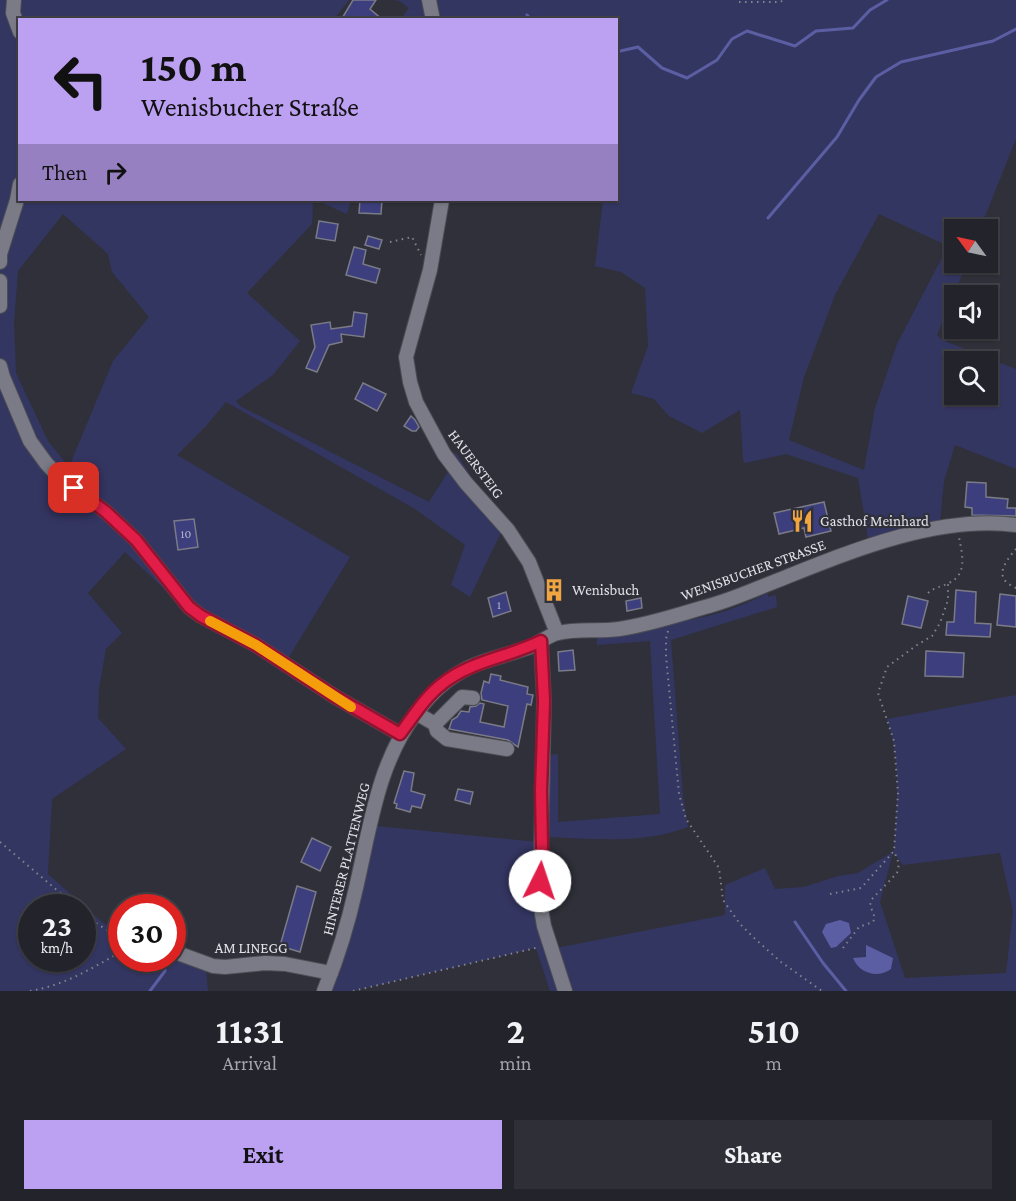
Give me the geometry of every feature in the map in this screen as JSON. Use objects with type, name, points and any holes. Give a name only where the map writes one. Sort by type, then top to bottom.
[{"type":"street","points":[[14,0],[13,13],[18,27]]},
{"type":"street","points":[[429,0],[433,18]]},
{"type":"street","points":[[0,262],[0,254],[18,191]]},
{"type":"street","name":"HAUERSTEIG","points":[[442,201],[430,270],[406,357],[416,402],[444,454],[466,483],[508,530],[529,562],[557,633]]},
{"type":"street","points":[[0,281],[0,306]]},
{"type":"street","points":[[0,366],[30,441],[45,463],[58,476],[106,512],[136,540],[189,607],[201,616],[256,645],[307,680],[400,734]]},
{"type":"street","name":"WENISBUCHER STRASSE","points":[[400,734],[433,691],[452,676],[557,633],[619,629],[676,615],[708,606],[860,549],[931,530],[997,522],[1016,525]]},
{"type":"street","points":[[541,641],[544,701],[540,903],[550,945],[565,991]]},
{"type":"street","points":[[435,724],[462,697],[473,698]]},
{"type":"street","points":[[416,713],[435,724],[437,731],[447,739],[507,749]]},
{"type":"street","name":"HINTERER PLATTENWEG","points":[[324,991],[350,915],[373,813],[400,734]]},
{"type":"street","name":"AM LINEGG","points":[[186,956],[213,966],[285,964],[331,973]]},
{"type":"path","points":[[739,2],[780,2],[784,0]]},
{"type":"path","points":[[390,242],[412,237],[430,270]]},
{"type":"path","points":[[928,593],[934,587],[948,584],[957,578],[964,563],[955,526]]},
{"type":"path","points":[[1016,549],[1008,558],[1002,575],[1004,580],[1016,588]]},
{"type":"path","points":[[843,948],[859,927],[873,922],[875,918],[870,905],[872,899],[897,873],[899,864],[894,851],[898,792],[894,741],[878,693],[887,667],[932,636],[940,623],[948,600],[948,584]]},
{"type":"path","points":[[676,615],[666,639],[666,656],[679,794],[687,819],[719,868],[723,900],[740,924],[781,962],[822,991]]},
{"type":"path","points":[[0,842],[61,894]]},
{"type":"path","points":[[830,894],[861,888],[894,851]]},
{"type":"path","points":[[353,991],[550,945]]},
{"type":"path","points":[[30,991],[61,984],[108,960]]},
{"type":"shaded area","points":[[0,0],[349,0],[335,18],[18,18],[18,201],[313,201],[312,224],[247,293],[300,341],[273,375],[236,401],[240,406],[429,502],[448,472],[430,445],[457,454],[475,483],[507,520],[470,597],[451,585],[465,545],[415,509],[226,402],[177,455],[350,557],[284,665],[198,621],[125,552],[88,593],[122,633],[106,649],[99,688],[98,718],[126,749],[52,799],[48,874],[70,894],[18,894],[18,972],[96,972],[96,917],[108,926],[108,972],[186,972],[186,961],[206,969],[208,991],[0,991]],"holes":[[[63,214],[108,254],[112,272],[149,317],[113,361],[69,467],[48,441],[16,373],[14,324],[18,271]]]},
{"type":"shaded area","points":[[394,0],[1016,0],[1016,139],[984,219],[944,219],[944,244],[879,214],[835,295],[804,377],[789,440],[864,470],[875,408],[897,344],[944,254],[944,273],[963,273],[958,285],[944,285],[944,318],[937,335],[942,340],[970,351],[944,351],[944,405],[998,405],[998,362],[1016,369],[1016,469],[955,445],[944,481],[940,522],[868,538],[858,478],[786,454],[745,463],[740,410],[702,433],[669,416],[654,399],[631,393],[648,346],[645,288],[621,272],[595,266],[603,201],[618,201],[618,18],[402,18],[409,8]]},
{"type":"shaded area","points":[[318,201],[351,201],[347,214]]},
{"type":"shaded area","points":[[768,593],[768,597],[776,595],[777,607],[671,640],[683,797],[688,827],[637,838],[549,837],[543,902],[556,948],[725,915],[725,885],[765,868],[775,889],[804,887],[838,876],[858,873],[894,851],[897,768],[887,719],[1016,695],[1016,991],[550,991],[536,948],[353,991],[330,991],[377,826],[538,842],[542,756],[558,754],[558,822],[660,814],[650,641],[597,645],[597,638],[573,626],[629,620],[667,611],[670,621],[695,619],[720,613]],"holes":[[[893,852],[903,865],[1000,853],[1013,911],[1006,973],[905,978],[880,902]]]},
{"type":"shaded area","points":[[840,920],[849,923],[851,933],[836,947],[831,948],[822,932],[826,924]]},
{"type":"shaded area","points":[[866,945],[893,958],[891,969],[880,974],[864,971],[853,958],[866,957]]},
{"type":"building","points":[[353,0],[376,0],[370,9],[381,18],[342,18]]},
{"type":"building","points":[[360,201],[382,201],[381,214],[359,213]]},
{"type":"building","points":[[319,221],[338,224],[335,241],[316,238]]},
{"type":"building","points":[[368,236],[382,240],[379,249],[365,245]]},
{"type":"building","points":[[354,247],[366,250],[363,264],[380,269],[376,283],[346,275]]},
{"type":"building","points":[[354,312],[367,314],[364,337],[341,334],[342,342],[329,345],[317,372],[306,368],[315,347],[311,325],[330,322],[331,329],[352,326]]},
{"type":"building","points":[[363,383],[386,394],[377,411],[355,399]]},
{"type":"building","points":[[411,416],[419,427],[416,431],[404,426]]},
{"type":"building","points":[[967,482],[986,483],[986,497],[1008,499],[1007,508],[1016,508],[1016,516],[972,515],[972,508],[965,507]]},
{"type":"building","name":"Gasthof Meinhard","points":[[824,502],[831,531],[806,537],[804,528],[779,534],[774,513]]},
{"type":"building","points":[[194,519],[198,547],[178,550],[174,521]]},
{"type":"building","points":[[956,590],[976,592],[975,623],[991,624],[990,637],[946,635],[947,622],[954,622]]},
{"type":"building","points":[[506,592],[511,611],[493,617],[488,598]]},
{"type":"building","points":[[1000,594],[1016,596],[1016,627],[997,625]]},
{"type":"building","points":[[908,596],[928,601],[921,628],[902,624]]},
{"type":"building","points":[[641,598],[642,608],[627,611],[626,601]]},
{"type":"building","points":[[573,650],[575,670],[559,671],[558,652]]},
{"type":"building","points":[[926,651],[964,653],[963,677],[925,676]]},
{"type":"building","points":[[491,674],[501,676],[500,680],[528,687],[527,694],[533,695],[531,705],[527,704],[518,747],[508,740],[449,729],[452,720],[461,711],[469,712],[470,707],[480,703],[484,704],[480,722],[504,727],[508,706],[482,700],[484,681],[489,683]]},
{"type":"building","points":[[404,771],[414,773],[411,791],[425,795],[421,808],[412,806],[410,812],[396,808],[397,804],[394,803]]},
{"type":"building","points":[[458,789],[473,792],[470,804],[455,800]]},
{"type":"building","points":[[312,838],[331,847],[320,871],[301,862]]},
{"type":"building","points":[[297,886],[316,892],[300,952],[280,946]]},
{"type":"waterway","points":[[618,52],[638,47],[662,68],[687,78],[717,60],[732,39],[747,31],[795,46],[816,31],[853,28],[870,10],[887,0]]},
{"type":"waterway","points":[[768,218],[837,137],[876,77],[901,62],[993,41],[1016,29]]},
{"type":"waterway","points":[[795,922],[823,963],[846,991]]},
{"type":"waterway","points":[[150,991],[164,972]]},
{"type":"slow traffic","points":[[210,621],[256,645],[351,707]]},
{"type":"place","name":"Gasthof Meinhard","points":[[802,521]]},
{"type":"place","name":"Wenisbuch","points":[[554,590]]},
{"type":"route","points":[[74,488],[106,512],[136,540],[189,607],[201,616],[256,645],[298,674],[400,734],[433,691],[452,676],[541,641],[544,701],[540,881]]}]
